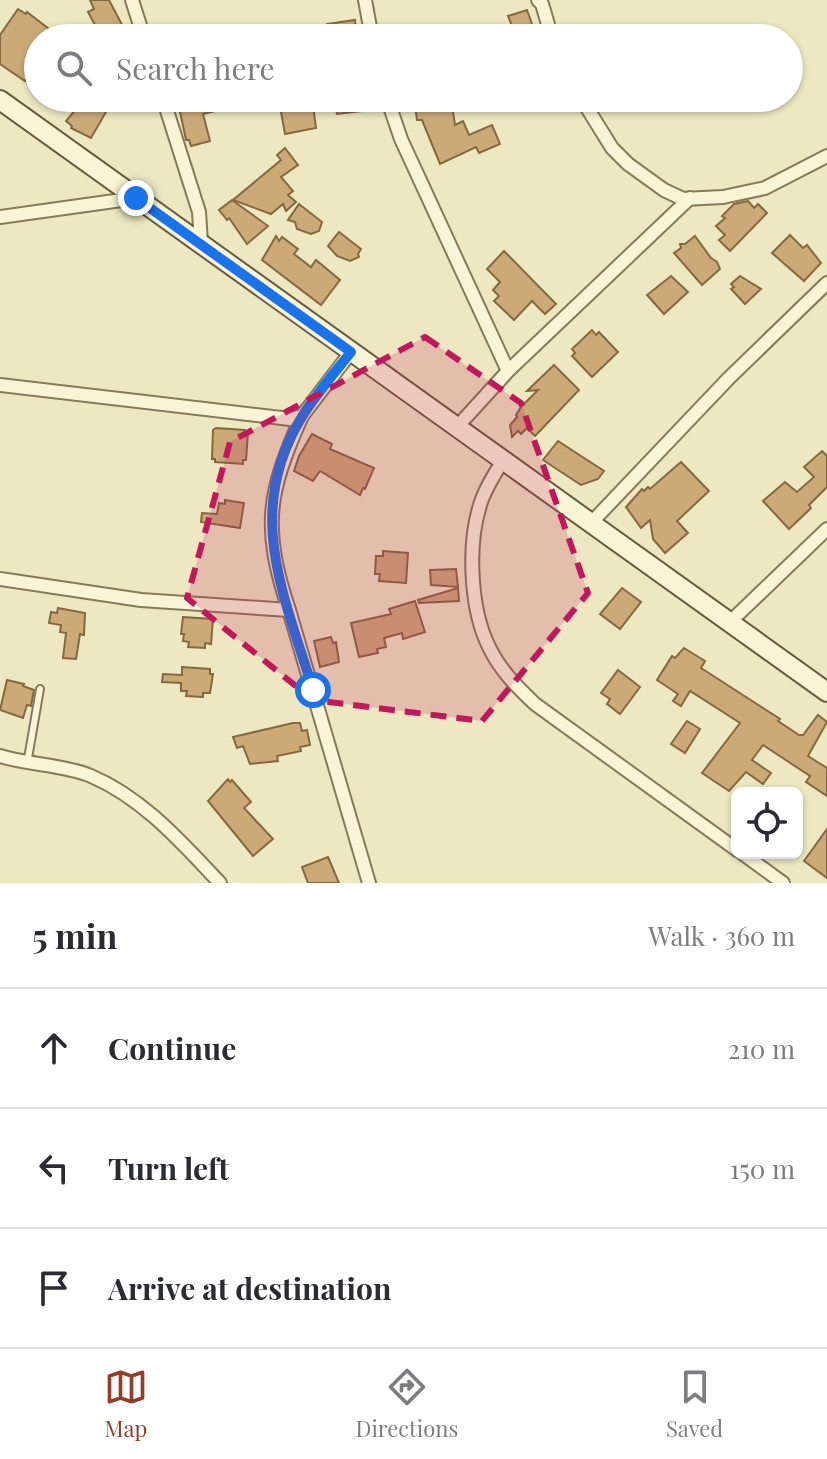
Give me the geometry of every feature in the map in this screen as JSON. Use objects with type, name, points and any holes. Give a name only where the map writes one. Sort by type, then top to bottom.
[{"type":"street","points":[[132,0],[140,24]]},
{"type":"street","points":[[365,0],[369,24]]},
{"type":"street","points":[[538,0],[548,24]]},
{"type":"street","points":[[0,100],[827,692]]},
{"type":"street","points":[[167,112],[199,212],[201,243]]},
{"type":"street","points":[[392,112],[401,139],[508,371]]},
{"type":"street","points":[[590,112],[612,148],[628,164],[664,190],[683,199],[723,197],[765,188],[827,156]]},
{"type":"street","points":[[0,217],[136,198]]},
{"type":"street","points":[[457,427],[508,371],[690,198]]},
{"type":"street","points":[[592,522],[729,378],[827,283]]},
{"type":"street","points":[[351,352],[302,416],[278,471],[271,505],[271,536],[276,567],[369,883]]},
{"type":"street","points":[[0,385],[290,419],[302,416]]},
{"type":"street","points":[[504,459],[480,505],[473,552],[474,586],[480,619],[494,656],[515,685],[535,704],[731,845]]},
{"type":"street","points":[[730,622],[827,529]]},
{"type":"street","points":[[0,579],[141,600],[289,610]]},
{"type":"street","points":[[0,756],[91,775],[160,821],[220,883]]},
{"type":"street","points":[[750,859],[783,883]]},
{"type":"lane","points":[[27,764],[40,689]]},
{"type":"highlighted area","points":[[425,337],[521,403],[588,593],[482,721],[313,700],[187,598],[230,442]]},
{"type":"building","points":[[90,0],[109,0],[122,24],[94,24],[88,12],[94,9]]},
{"type":"building","points":[[18,9],[43,24],[24,24],[24,80],[0,64],[0,35]]},
{"type":"building","points":[[527,10],[532,24],[511,24],[508,16]]},
{"type":"building","points":[[355,20],[355,24],[327,24]]},
{"type":"building","points":[[73,112],[106,112],[91,138],[71,128],[66,121]]},
{"type":"building","points":[[180,112],[211,112],[203,114],[210,141],[191,146],[186,140]]},
{"type":"building","points":[[281,112],[314,112],[316,128],[285,134]]},
{"type":"building","points":[[416,112],[453,112],[455,125],[463,121],[469,135],[492,125],[500,144],[479,153],[476,147],[440,164],[422,120],[417,120]]},
{"type":"building","points":[[285,148],[298,165],[281,177],[293,191],[288,195],[296,202],[286,211],[283,204],[271,214],[233,200],[281,160],[277,155]]},
{"type":"building","points":[[232,200],[268,226],[247,244],[229,218],[227,220],[219,210]]},
{"type":"building","points":[[748,201],[754,208],[758,204],[767,213],[730,251],[719,240],[725,235],[716,226],[734,204]]},
{"type":"building","points":[[299,204],[322,222],[319,231],[311,234],[297,229],[295,222],[288,220]]},
{"type":"building","points":[[339,232],[361,249],[359,257],[350,261],[337,256],[328,246]]},
{"type":"building","points":[[790,235],[803,248],[807,245],[821,263],[804,281],[772,253]]},
{"type":"building","points":[[276,236],[279,241],[282,237],[298,249],[294,254],[311,267],[316,260],[340,280],[321,305],[262,260]]},
{"type":"building","points":[[695,236],[720,269],[702,285],[674,253],[681,248],[680,244]]},
{"type":"building","points":[[504,251],[556,304],[545,314],[532,301],[514,320],[494,301],[499,296],[493,290],[500,282],[487,269]]},
{"type":"building","points":[[671,276],[688,292],[664,314],[647,295]]},
{"type":"building","points":[[740,276],[761,289],[745,304],[731,289],[734,287],[731,284]]},
{"type":"building","points":[[592,330],[596,335],[599,332],[618,352],[592,377],[572,356],[575,353],[572,349]]},
{"type":"building","points":[[554,365],[579,390],[535,436],[527,428],[512,437],[510,425],[521,407],[538,390],[527,391]]},
{"type":"building","points":[[213,430],[245,430],[248,433],[243,464],[215,462],[212,459]]},
{"type":"building","points":[[312,434],[332,444],[330,449],[374,468],[360,495],[320,471],[313,481],[294,471]]},
{"type":"building","points":[[558,441],[604,471],[598,479],[581,485],[543,460]]},
{"type":"building","points":[[822,451],[827,456],[827,487],[789,529],[763,501],[785,482],[797,492],[814,477],[804,467]]},
{"type":"building","points":[[681,462],[709,491],[677,521],[688,533],[665,553],[653,539],[650,520],[641,528],[626,507],[642,489],[650,489]]},
{"type":"building","points":[[225,500],[244,503],[240,528],[201,522],[202,513],[217,514],[219,503],[225,504]]},
{"type":"building","points":[[383,551],[408,553],[406,583],[379,581],[380,574],[375,574],[376,556],[383,556]]},
{"type":"building","points":[[456,569],[458,587],[431,585],[430,570]]},
{"type":"building","points":[[458,588],[459,601],[419,603],[418,600]]},
{"type":"building","points":[[622,588],[641,602],[620,629],[600,614]]},
{"type":"building","points":[[415,601],[425,632],[403,639],[402,633],[384,638],[386,647],[377,649],[378,653],[359,657],[351,623],[391,614],[389,609]]},
{"type":"building","points":[[58,608],[85,613],[84,635],[80,634],[76,659],[63,658],[66,633],[60,632],[61,625],[49,623],[51,612],[57,613]]},
{"type":"building","points":[[183,617],[213,619],[211,644],[205,643],[205,648],[188,647],[189,642],[183,641],[184,634],[181,634]]},
{"type":"building","points":[[331,637],[333,643],[336,642],[339,662],[320,667],[314,641]]},
{"type":"building","points":[[684,648],[705,661],[701,668],[780,719],[778,721],[799,735],[803,735],[818,715],[827,722],[808,756],[827,768],[827,796],[806,782],[810,776],[763,745],[752,760],[771,773],[763,784],[746,772],[729,791],[702,773],[740,723],[690,691],[681,706],[673,701],[678,694],[657,680],[672,656],[675,658]]},
{"type":"building","points":[[182,667],[210,669],[210,674],[213,674],[210,693],[203,693],[203,697],[186,696],[187,691],[181,691],[181,683],[162,682],[163,674],[182,675]]},
{"type":"building","points":[[618,670],[640,687],[620,714],[607,704],[610,699],[601,693]]},
{"type":"building","points":[[7,680],[34,690],[31,706],[27,705],[23,718],[0,710]]},
{"type":"building","points":[[687,721],[700,729],[685,753],[671,744]]},
{"type":"building","points":[[300,723],[302,731],[307,730],[310,745],[300,747],[301,751],[277,756],[278,761],[250,764],[243,746],[237,748],[233,737]]},
{"type":"building","points":[[228,779],[251,802],[244,808],[273,839],[253,856],[208,801]]},
{"type":"building","points":[[827,829],[827,878],[804,861]]},
{"type":"building","points":[[328,857],[339,883],[308,883],[302,867]]},
{"type":"route","points":[[136,198],[351,352],[302,416],[278,471],[271,505],[271,536],[276,567],[313,690]]}]
